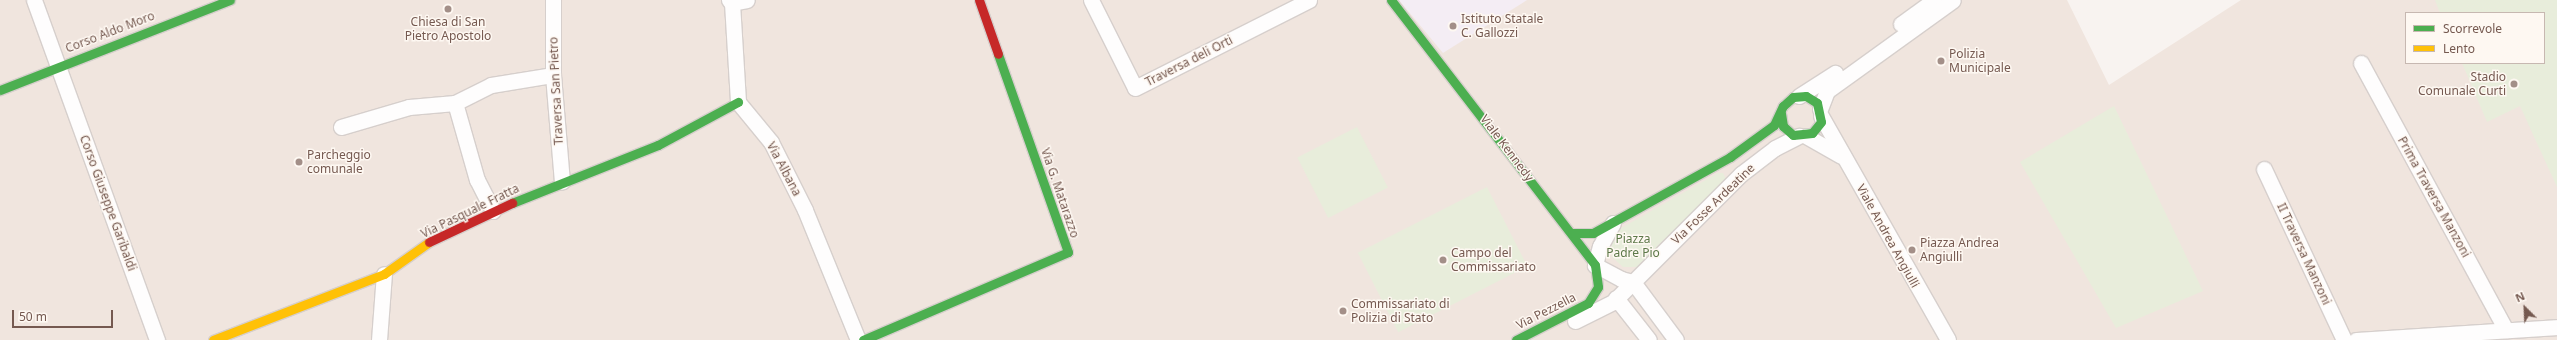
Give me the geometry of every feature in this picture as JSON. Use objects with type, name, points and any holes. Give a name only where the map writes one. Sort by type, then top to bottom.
[{"type":"street","name":"Corso Giuseppe Garibaldi","points":[[34,0],[158,340]]},
{"type":"street","name":"Corso Aldo Moro","points":[[0,90],[58,66],[230,0]]},
{"type":"street","name":"Traversa San Pietro","points":[[553,0],[553,75],[562,182]]},
{"type":"street","points":[[738,102],[730,2],[747,0]]},
{"type":"street","name":"Via G. Matarazzo","points":[[863,340],[1068,252],[979,0]]},
{"type":"street","name":"Traversa deli Orti","points":[[1091,0],[1135,88],[1310,0]]},
{"type":"street","name":"Viale Kennedy","points":[[1391,0],[1453,76],[1595,265],[1598,287],[1588,304]]},
{"type":"street","name":"Via Fosse Ardeatine","points":[[1730,157],[1774,124],[1787,101],[1821,84],[1934,0]]},
{"type":"street","name":"Via Fosse Ardeatine","points":[[1537,340],[1616,298],[1634,282],[1740,174],[1775,148],[1803,136],[1817,128],[1827,92],[1953,0]]},
{"type":"street","name":"Prima Traversa Manzoni","points":[[2361,63],[2506,330]]},
{"type":"street","points":[[341,127],[409,107],[455,103],[490,85],[553,75]]},
{"type":"street","points":[[1799,96],[1812,99],[1821,112]]},
{"type":"street","name":"Via Pasquale Fratta","points":[[213,340],[384,274],[430,241],[493,211],[562,182],[658,145],[738,102]]},
{"type":"street","name":"Via Albana","points":[[738,102],[771,142],[805,210],[858,340]]},
{"type":"street","points":[[455,103],[477,180],[493,211]]},
{"type":"street","name":"Viale Andrea Angiulli","points":[[1821,112],[1841,156],[1948,340]]},
{"type":"street","points":[[1781,113],[1787,131],[1803,136],[1841,156]]},
{"type":"street","points":[[1572,233],[1585,235],[1614,221],[1730,157],[1739,164],[1740,174]]},
{"type":"street","name":"II Traversa Manzoni","points":[[2264,169],[2344,340]]},
{"type":"street","points":[[1614,221],[1606,232],[1595,265],[1606,273],[1634,282],[1676,340]]},
{"type":"street","points":[[378,340],[384,274]]},
{"type":"street","points":[[1616,298],[1650,340]]},
{"type":"street","name":"Via Pezzella","points":[[1516,340],[1588,304]]},
{"type":"street","points":[[1934,316],[1934,340]]},
{"type":"street","points":[[2356,340],[2557,327]]},
{"type":"shaded area","points":[[0,0],[2067,0],[2109,85],[2241,0],[2557,0],[2557,340],[0,340]]},
{"type":"shaded area","name":"Istituto Statale C. Gallozzi","points":[[1399,0],[1527,0],[1443,53]]},
{"type":"green space","name":"Stadio Comunale Curti","points":[[2435,0],[2557,0],[2557,187],[2520,106],[2487,122],[2462,64],[2545,64],[2545,12],[2440,12]]},
{"type":"green space","points":[[2114,106],[2203,291],[2116,328],[2020,162]]},
{"type":"green space","points":[[1357,127],[1388,188],[1328,218],[1297,157]]},
{"type":"green space","name":"Piazza Padre Pio","points":[[1718,173],[1723,173],[1726,179],[1638,267],[1623,267],[1612,257],[1610,245],[1616,231]]},
{"type":"green space","name":"Campo del Commissariato","points":[[1487,187],[1527,266],[1398,332],[1358,253]]},
{"type":"traffic: fast","points":[[0,90],[230,0]]},
{"type":"traffic: fast","points":[[1391,0],[1595,265],[1598,287],[1588,303],[1516,340]]},
{"type":"traffic: fast","points":[[863,340],[1068,252],[998,54]]},
{"type":"traffic: fast","points":[[1572,233],[1593,233],[1730,157],[1774,125],[1783,106],[1793,97],[1806,96],[1817,103],[1821,122],[1812,133],[1793,135],[1783,126],[1781,113]]},
{"type":"traffic: fast","points":[[512,203],[658,145],[738,102]]},
{"type":"traffic: slow","points":[[213,340],[384,274],[429,242]]},
{"type":"traffic: jam","points":[[979,0],[998,54]]},
{"type":"traffic: jam","points":[[429,242],[512,203]]},
{"type":"place","name":"Chiesa di San Pietro Apostolo","points":[[448,9]]},
{"type":"place","name":"Istituto Statale C. Gallozzi","points":[[1453,26]]},
{"type":"place","name":"Polizia Municipale","points":[[1941,61]]},
{"type":"place","name":"Stadio Comunale Curti","points":[[2514,84]]},
{"type":"place","name":"Parcheggio comunale","points":[[299,162]]},
{"type":"place","name":"Piazza Andrea Angiulli","points":[[1912,250]]},
{"type":"place","name":"Campo del Commissariato","points":[[1443,260]]},
{"type":"place","name":"Commissariato di Polizia di Stato","points":[[1343,311]]}]
